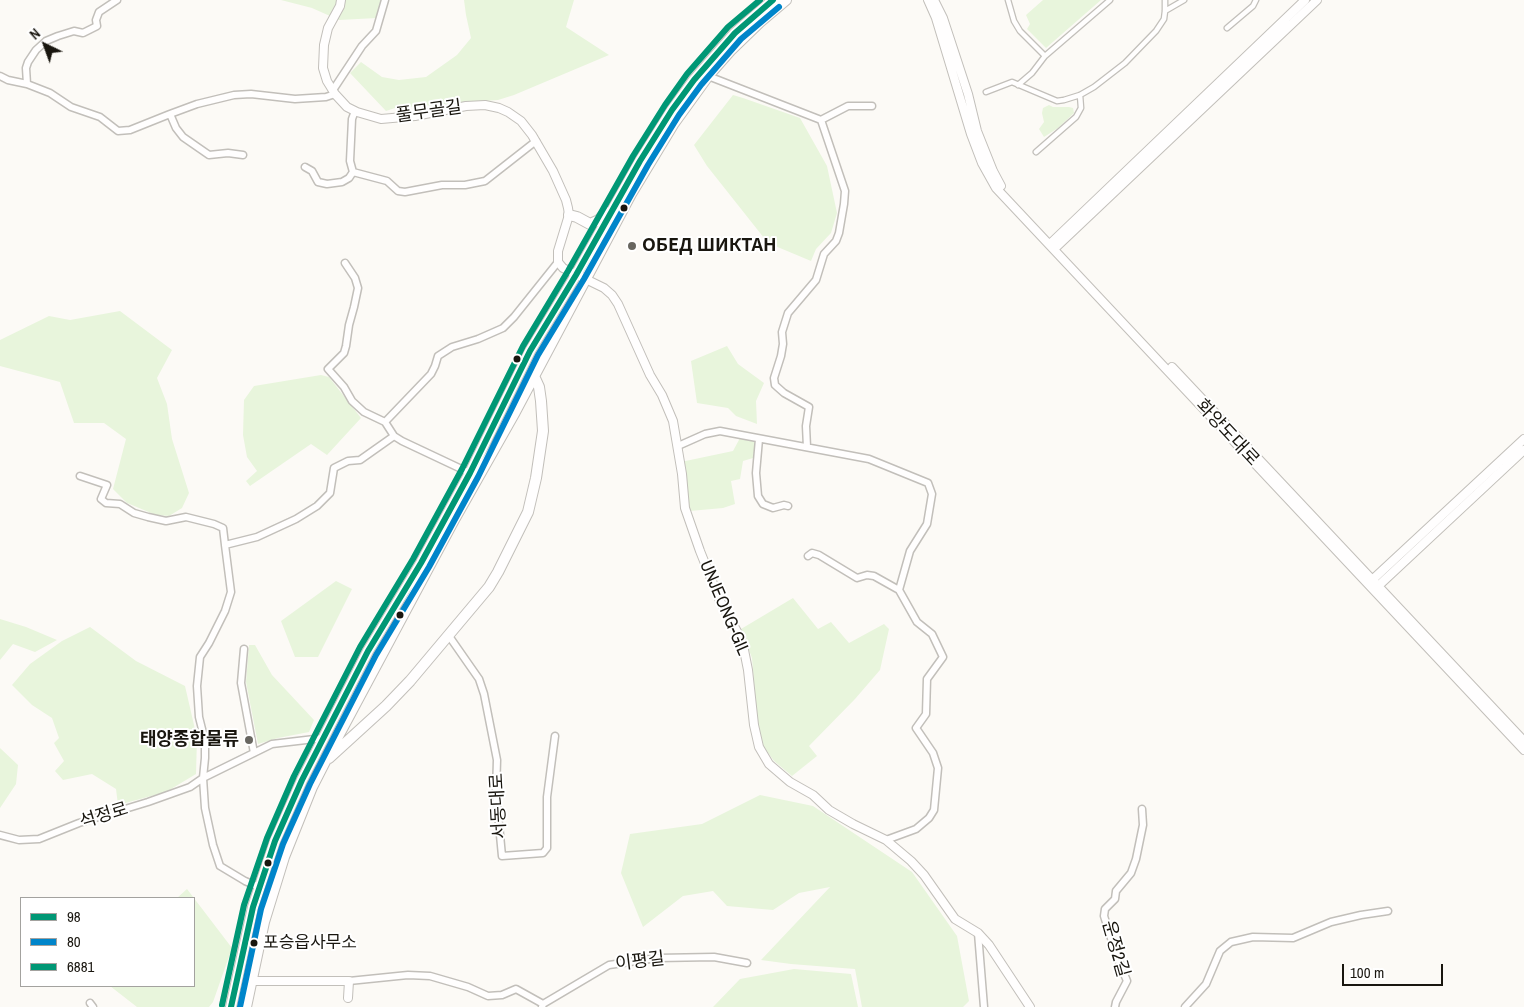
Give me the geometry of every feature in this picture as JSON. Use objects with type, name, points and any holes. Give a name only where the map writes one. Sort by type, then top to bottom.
[{"type":"main road","points":[[230,1007],[252,907],[276,841],[302,780],[368,651],[534,376],[613,208],[667,118],[694,80],[736,33],[773,0]]},
{"type":"main road","points":[[246,1007],[264,922],[284,857],[312,787],[455,518],[530,351],[580,277],[602,249],[631,194],[685,106],[708,76],[736,45],[786,0]]},
{"type":"main road","points":[[569,215],[590,224],[599,220],[607,211],[613,208]]},
{"type":"main road","points":[[325,762],[386,706],[449,636],[489,587],[498,572],[528,512],[536,478],[543,431],[542,401],[534,376]]},
{"type":"street","points":[[28,84],[26,68],[36,50],[58,36],[74,31],[83,33],[97,26],[96,20],[99,12],[117,0]]},
{"type":"street","points":[[334,92],[327,81],[323,68],[324,45],[328,28],[340,6],[341,0]]},
{"type":"street","points":[[0,76],[50,93],[71,108],[100,117],[118,131],[130,130],[197,104],[234,94],[295,99],[326,97],[334,92],[362,46],[376,32],[385,0]]},
{"type":"street","points":[[928,0],[964,96]]},
{"type":"street","points":[[934,0],[943,18],[964,96]]},
{"type":"street","points":[[1008,0],[1014,21],[1020,31],[1045,56]]},
{"type":"street","points":[[1018,85],[1032,73],[1045,56],[1110,0]]},
{"type":"street","points":[[986,92],[1012,82],[1057,101],[1080,95],[1094,88],[1125,63],[1156,31],[1164,19],[1166,11],[1165,0]]},
{"type":"street","points":[[1166,11],[1184,0]]},
{"type":"street","points":[[1227,28],[1253,6],[1256,0]]},
{"type":"street","points":[[1054,245],[1305,0]]},
{"type":"street","points":[[1054,245],[1317,0]]},
{"type":"street","points":[[708,76],[821,120],[848,106],[872,106]]},
{"type":"street","name":"풀무골길","points":[[334,92],[354,111],[381,118],[415,116],[466,106],[485,105],[503,110],[521,121],[543,151],[561,187],[569,215]]},
{"type":"street","points":[[1036,152],[1076,117],[1081,108],[1080,95]]},
{"type":"street","name":"화양도대로","points":[[964,96],[993,172],[1001,185],[1054,245],[1373,585],[1524,750]]},
{"type":"street","points":[[354,111],[350,161],[354,172]]},
{"type":"street","points":[[170,114],[176,128],[183,137],[209,155],[228,152],[243,155]]},
{"type":"street","points":[[807,447],[806,426],[808,407],[784,393],[775,385],[774,378],[781,356],[782,332],[788,313],[816,280],[824,254],[836,241],[839,232],[845,191],[821,120]]},
{"type":"street","points":[[354,172],[386,181],[398,191],[406,192],[442,185],[465,185],[485,181],[536,141]]},
{"type":"street","points":[[305,167],[312,171],[318,182],[326,184],[342,182],[354,172]]},
{"type":"street","points":[[385,422],[431,374],[438,356],[452,347],[478,339],[503,328],[514,317],[558,262],[558,251],[569,215]]},
{"type":"street","points":[[558,262],[563,268],[580,277]]},
{"type":"street","points":[[345,263],[358,288],[344,353],[328,369],[352,401],[364,412],[385,422],[394,436],[475,475]]},
{"type":"street","name":"UNJEONG-GIL","points":[[580,277],[604,288],[618,304],[673,421],[682,474],[685,508],[717,593],[740,637],[748,670],[754,725],[759,747],[769,764],[790,782],[813,795],[829,810],[886,840],[912,861],[955,919],[978,933],[989,945],[1030,1007]]},
{"type":"street","points":[[678,446],[705,434],[720,431],[869,460],[928,483],[932,494],[928,508],[927,524],[910,551],[899,590]]},
{"type":"street","points":[[225,545],[258,536],[296,519],[317,506],[330,493],[334,468],[348,461],[360,460],[394,436]]},
{"type":"street","points":[[1373,585],[1519,451],[1524,439]]},
{"type":"street","points":[[759,440],[756,473],[758,496],[763,504],[773,508],[784,504],[788,506]]},
{"type":"street","points":[[80,476],[107,485],[101,499],[106,502],[120,504],[134,513],[166,521],[186,517],[223,528],[231,592],[225,610],[200,657],[196,686],[199,717],[205,741],[203,778],[205,808],[213,845],[220,866],[260,888]]},
{"type":"street","points":[[808,556],[812,553],[819,555],[857,578],[867,575],[874,576],[899,590],[917,622],[932,634],[943,657],[927,679],[926,714],[916,728],[933,753],[938,768],[934,810],[929,818],[916,829],[886,840]]},
{"type":"street","name":"화양도대로","points":[[1373,585],[1524,741]]},
{"type":"street","name":"서동대로","points":[[449,636],[478,679],[484,694],[497,760],[496,794],[502,856],[543,854],[547,848],[547,797],[555,736]]},
{"type":"street","points":[[244,649],[242,683],[254,753]]},
{"type":"street","name":"석정로","points":[[0,836],[19,840],[39,839],[79,823],[190,787],[203,778],[272,744],[324,738]]},
{"type":"street","name":"운정2길","points":[[1115,1007],[1127,981],[1104,916],[1105,909],[1115,899],[1116,890],[1131,873],[1136,859],[1143,825],[1142,808]]},
{"type":"street","points":[[1185,1007],[1206,984],[1220,951],[1231,942],[1253,937],[1293,938],[1331,922],[1388,911]]},
{"type":"street","points":[[978,933],[984,1007]]},
{"type":"street","name":"이평길","points":[[349,980],[408,974],[430,976],[468,987],[488,996],[502,995],[516,989],[543,1006],[609,965],[657,958],[714,957],[747,963]]},
{"type":"street","points":[[236,981],[349,980],[348,998]]},
{"type":"green space","points":[[281,0],[386,0],[377,18],[339,20],[312,8]]},
{"type":"green space","points":[[464,0],[574,0],[566,27],[609,55],[498,100],[395,108],[386,111],[350,73],[361,62],[382,77],[399,80],[426,77],[457,55],[471,38]]},
{"type":"green space","points":[[1043,0],[1101,0],[1046,48],[1027,29],[1030,24],[1026,15]]},
{"type":"green space","points":[[733,95],[800,118],[827,166],[837,213],[831,233],[816,249],[811,261],[768,243],[707,166],[694,145]]},
{"type":"green space","points":[[1049,105],[1073,108],[1074,113],[1058,128],[1044,137],[1039,129],[1044,122],[1043,108]]},
{"type":"green space","points":[[120,311],[172,350],[157,378],[167,404],[172,439],[189,493],[182,508],[169,516],[156,515],[127,503],[113,489],[126,439],[104,423],[74,423],[60,382],[0,366],[0,340],[49,316],[70,320]]},
{"type":"green space","points":[[727,346],[738,364],[764,383],[756,401],[757,424],[736,416],[728,408],[697,403],[691,361]]},
{"type":"green space","points":[[321,375],[329,377],[361,418],[327,455],[311,444],[250,486],[246,481],[257,471],[247,457],[243,435],[244,400],[254,386]]},
{"type":"green space","points":[[740,438],[756,441],[753,458],[743,461],[740,479],[731,481],[735,504],[723,508],[690,511],[676,463],[733,451]]},
{"type":"green space","points":[[336,581],[352,589],[318,657],[295,657],[281,621]]},
{"type":"green space","points":[[793,598],[818,629],[831,622],[849,643],[884,624],[889,629],[880,670],[855,699],[809,746],[817,756],[792,776],[774,761],[763,746],[757,719],[752,658],[741,629]]},
{"type":"green space","points":[[0,619],[57,640],[35,652],[13,644],[0,660]]},
{"type":"green space","points":[[90,627],[136,661],[185,686],[197,738],[196,774],[166,792],[118,805],[116,789],[92,774],[63,780],[55,771],[64,761],[54,743],[59,738],[52,718],[32,705],[12,685],[30,664],[62,641]]},
{"type":"green space","points":[[249,645],[255,645],[272,675],[314,720],[309,732],[258,744],[246,682]]},
{"type":"green space","points":[[0,748],[18,765],[16,784],[0,808]]},
{"type":"green space","points":[[760,795],[813,806],[912,872],[957,936],[969,1001],[963,1007],[862,1007],[855,969],[761,960],[830,887],[799,893],[773,910],[727,906],[713,891],[683,896],[643,927],[621,873],[630,834],[702,824]]},
{"type":"green space","points":[[187,889],[193,897],[178,897]]},
{"type":"green space","points":[[195,899],[232,948],[213,1002],[209,1007],[137,1007],[111,987],[195,987]]},
{"type":"green space","points":[[794,969],[851,974],[858,1007],[713,1007],[740,979]]},
{"type":"transit line","name":"6881","points":[[222,1005],[244,905],[267,838],[294,776],[360,647],[413,559],[462,469],[523,346],[633,156],[687,74],[728,27],[760,0]]},
{"type":"transit line","name":"98","points":[[231,1007],[253,907],[275,841],[302,780],[368,651],[421,563],[470,473],[530,351],[576,275],[640,161],[672,110],[694,80],[735,33],[773,0]]},
{"type":"transit line","name":"80","points":[[240,1007],[261,909],[283,844],[310,784],[376,655],[429,567],[478,477],[538,355],[679,115],[701,85],[741,39],[779,7]]},
{"type":"place","name":"ОБЕД ШИКТАН","points":[[632,246]]},
{"type":"place","name":"태양종합물류","points":[[249,740]]},
{"type":"place","name":"포승읍사무소","points":[[254,943]]}]
